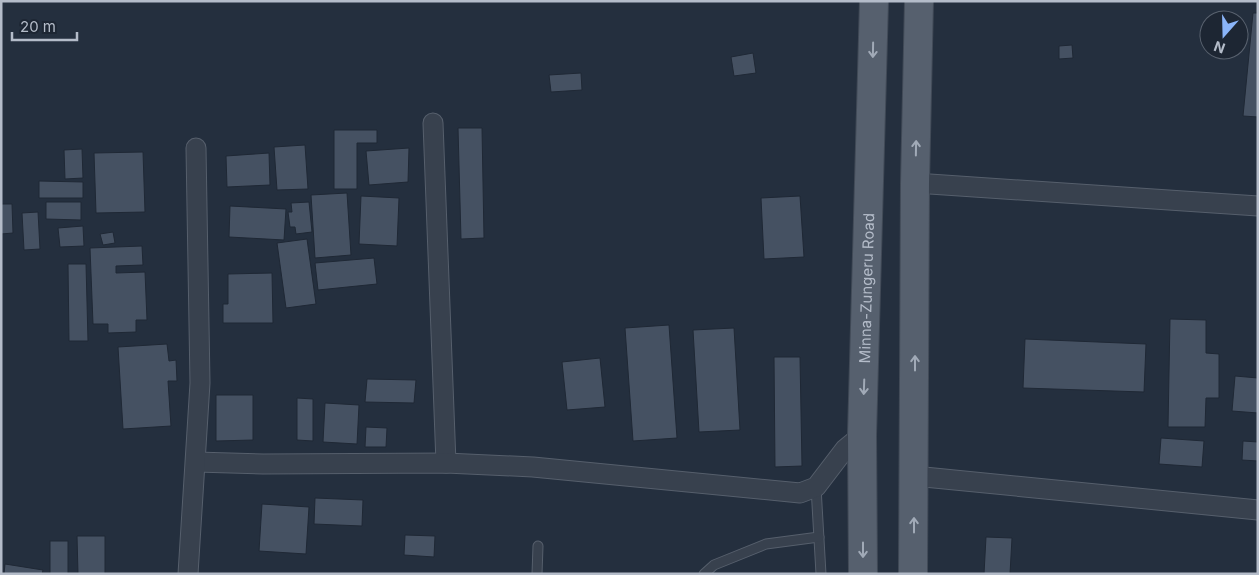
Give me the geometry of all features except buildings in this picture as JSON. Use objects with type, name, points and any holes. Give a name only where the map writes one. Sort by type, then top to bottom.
[{"type":"main road","name":"Minna-Zungeru Road","points":[[863,574],[862,435],[874,1]]},
{"type":"main road","points":[[914,574],[915,183],[919,1]]},
{"type":"street","points":[[433,123],[446,463]]},
{"type":"street","points":[[188,574],[200,383],[196,148]]},
{"type":"street","points":[[915,183],[1258,206]]},
{"type":"street","points":[[196,462],[263,464],[446,463],[533,467],[800,493],[816,487],[845,449],[862,435]]},
{"type":"street","points":[[914,476],[1258,510]]},
{"type":"lane","points":[[816,487],[821,574]]},
{"type":"lane","points":[[704,574],[714,565],[766,544],[819,537]]},
{"type":"lane","points":[[537,574],[538,546]]}]
